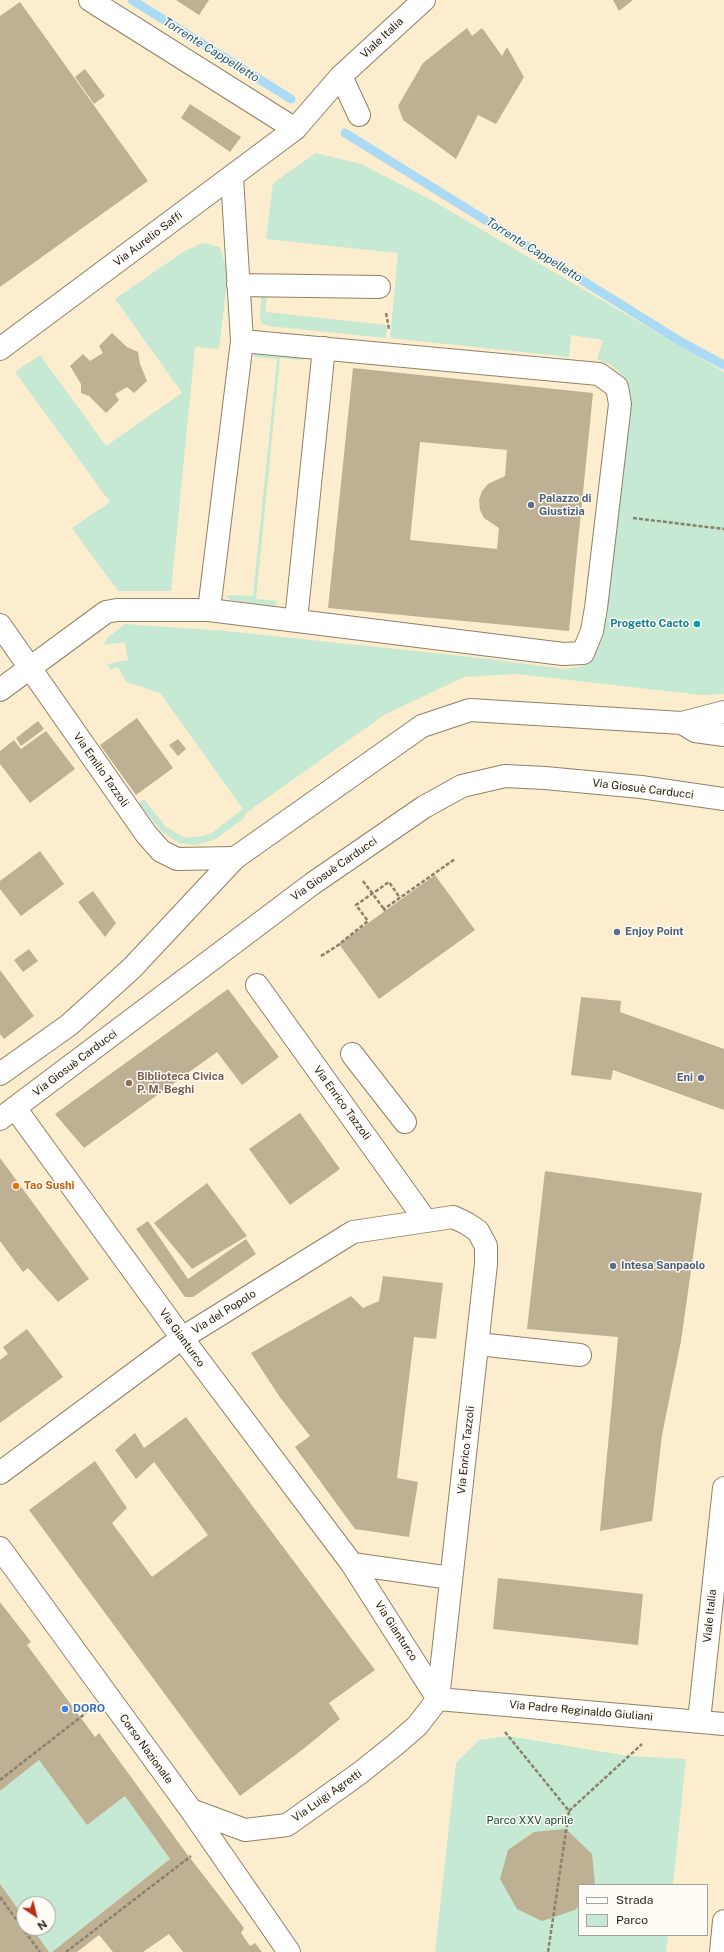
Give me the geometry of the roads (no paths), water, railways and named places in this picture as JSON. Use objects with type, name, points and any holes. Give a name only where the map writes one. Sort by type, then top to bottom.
[{"type":"street","points":[[90,0],[295,129]]},
{"type":"street","name":"Viale Italia","points":[[295,129],[341,76],[424,0]]},
{"type":"street","points":[[341,76],[359,114]]},
{"type":"street","name":"Via Aurelio Saffi","points":[[0,349],[295,129]]},
{"type":"street","points":[[208,610],[242,341],[232,177]]},
{"type":"street","points":[[238,285],[379,287]]},
{"type":"street","points":[[0,690],[29,667],[106,612],[118,610],[208,610],[563,654],[583,653],[592,631],[607,515],[620,404],[617,387],[599,374],[242,341]]},
{"type":"street","points":[[296,620],[324,348]]},
{"type":"street","name":"Via Emilio Tazzoli","points":[[0,625],[146,834],[161,851],[177,859],[235,858]]},
{"type":"street","points":[[0,1074],[69,1025],[132,968],[235,858],[422,726],[470,710],[682,724],[724,712]]},
{"type":"street","points":[[682,724],[695,732],[724,735]]},
{"type":"street","name":"Via Giosuè Carducci","points":[[8,1113],[312,884],[424,807],[462,786],[505,776],[545,778],[641,787],[724,799]]},
{"type":"street","name":"Via Enrico Tazzoli","points":[[257,985],[426,1221]]},
{"type":"street","points":[[352,1054],[404,1122]]},
{"type":"street","name":"Via Gianturco","points":[[8,1113],[182,1338],[352,1564],[438,1699]]},
{"type":"street","name":"Via Enrico Tazzoli","points":[[438,1699],[486,1264],[486,1246],[478,1231],[453,1217]]},
{"type":"street","name":"Via del Popolo","points":[[0,1473],[182,1338],[353,1232],[453,1217]]},
{"type":"street","points":[[478,1344],[580,1355]]},
{"type":"street","name":"Viale Italia","points":[[699,1721],[724,1488]]},
{"type":"street","name":"Corso Nazionale","points":[[0,1548],[191,1810],[289,1952]]},
{"type":"street","points":[[352,1564],[451,1578]]},
{"type":"street","name":"Via Padre Reginaldo Giuliani","points":[[438,1699],[670,1718],[724,1724]]},
{"type":"street","name":"Via Luigi Agretti","points":[[191,1810],[245,1830],[287,1824],[360,1773],[417,1726],[438,1699]]},
{"type":"street","points":[[721,1952],[724,1921]]},
{"type":"waterway","name":"Torrente Cappelletto","points":[[132,0],[291,99]]},
{"type":"waterway","name":"Torrente Cappelletto","points":[[345,133],[683,343],[724,365]]},
{"type":"place","name":"Palazzo di Giustizia","points":[[531,505]]},
{"type":"place","name":"Progetto Cacto","points":[[697,624]]},
{"type":"place","name":"Enjoy Point","points":[[617,932]]},
{"type":"place","name":"Eni","points":[[701,1078]]},
{"type":"place","name":"Biblioteca Civica P. M. Beghi","points":[[129,1083]]},
{"type":"place","name":"Tao Sushi","points":[[16,1186]]},
{"type":"place","name":"Intesa Sanpaolo","points":[[613,1266]]},
{"type":"place","name":"DORO","points":[[65,1709]]},
{"type":"park label","name":"Parco XXV aprile","points":[[530,1821]]}]
